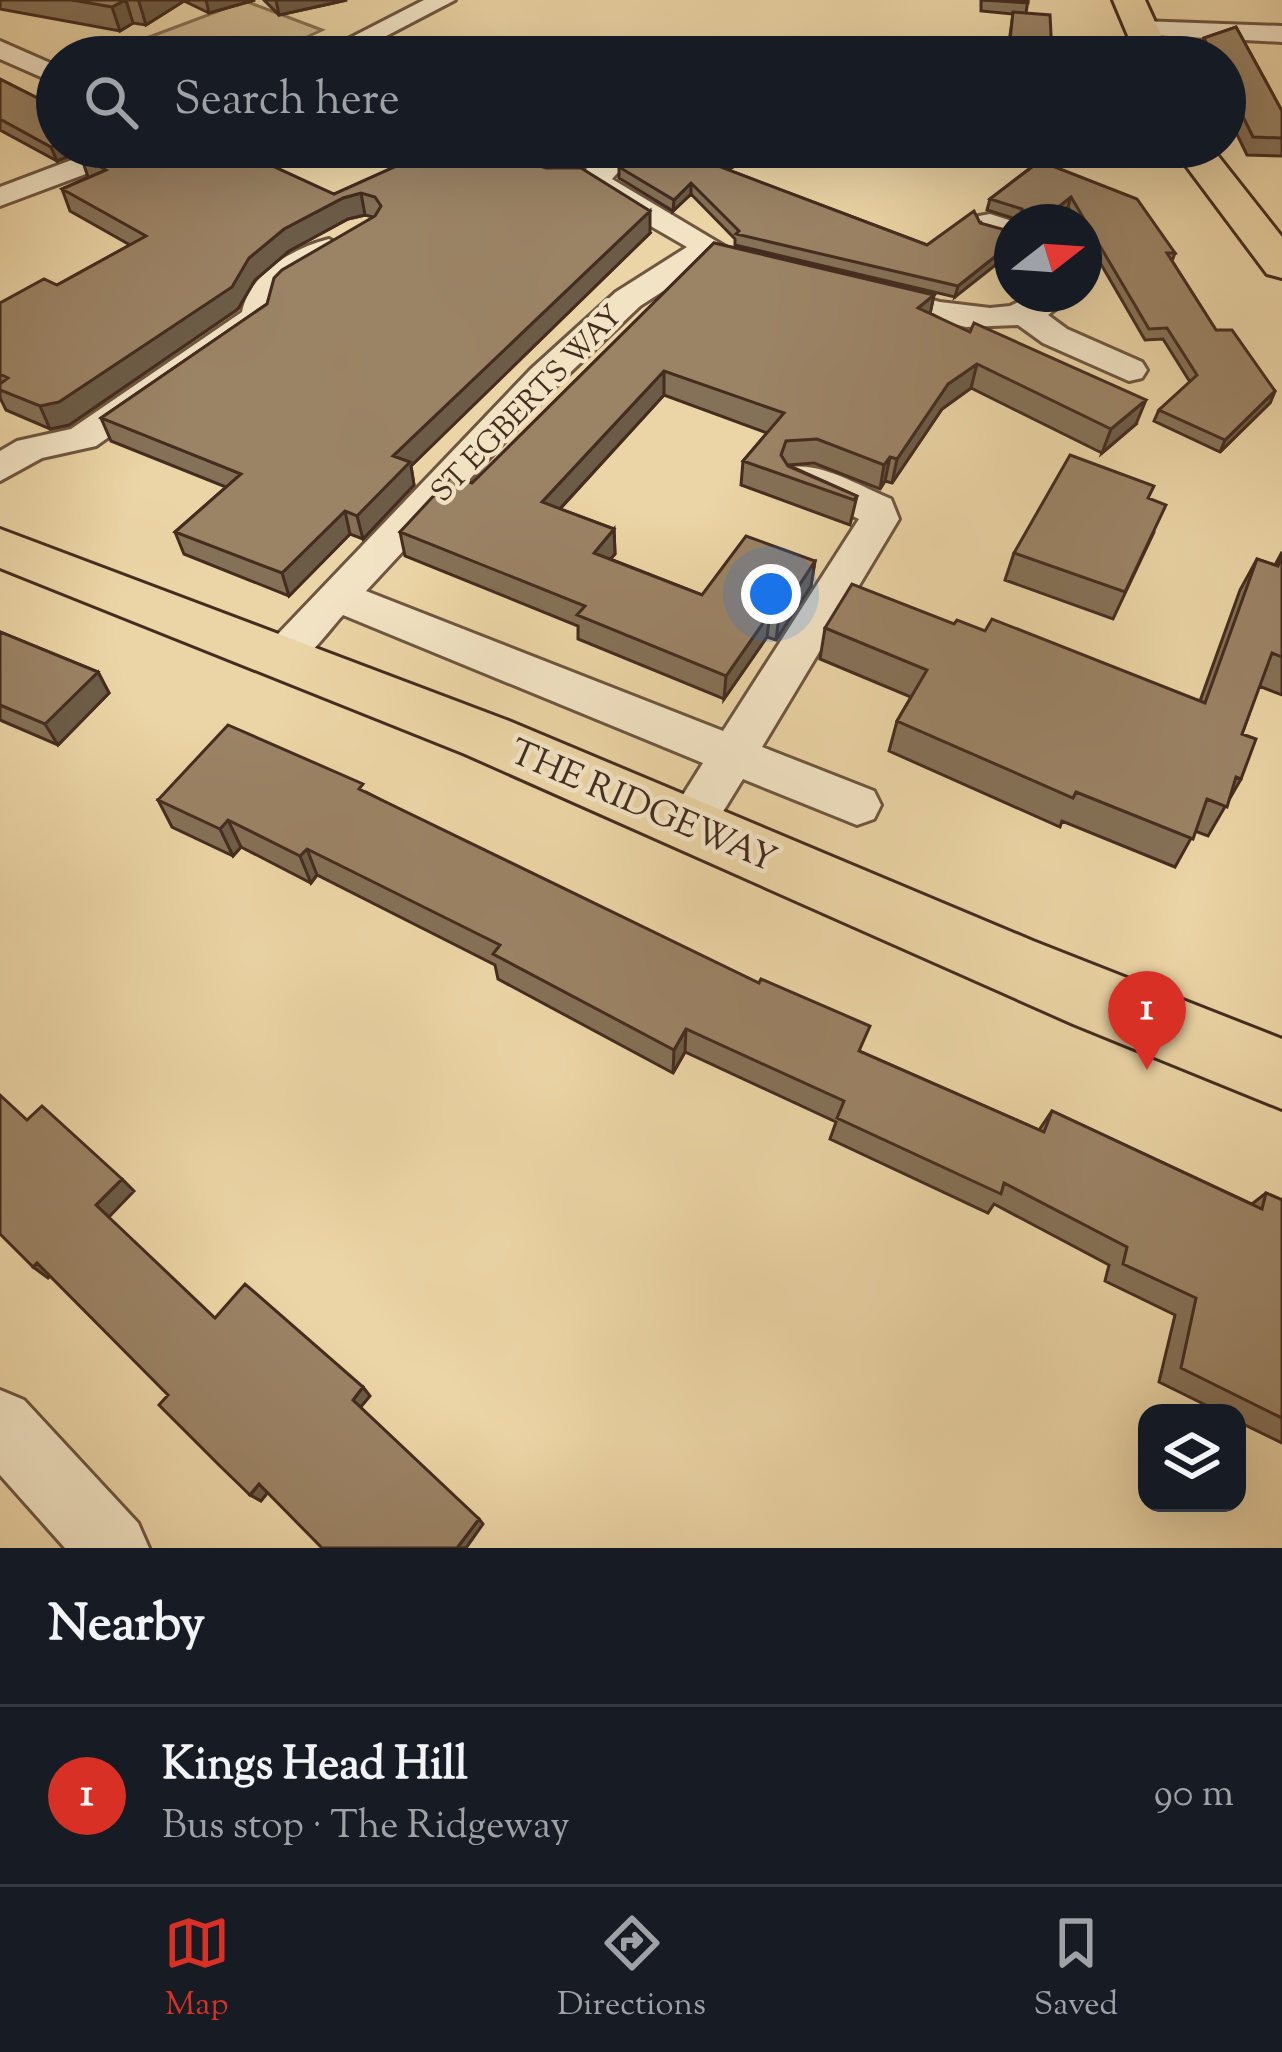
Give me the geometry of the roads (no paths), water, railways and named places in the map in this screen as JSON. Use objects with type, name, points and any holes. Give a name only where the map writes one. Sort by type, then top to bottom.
[{"type":"main road","points":[[1207,168],[1282,265]]},
{"type":"main road","name":"THE RIDGEWAY","points":[[0,547],[418,708],[692,823],[1023,973],[1282,1074]]},
{"type":"street","points":[[369,36],[443,0]]},
{"type":"street","points":[[1141,29],[1282,34]]},
{"type":"street","points":[[0,49],[36,66]]},
{"type":"street","points":[[0,197],[77,168]]},
{"type":"street","points":[[597,168],[584,176],[706,249],[761,267]]},
{"type":"street","points":[[0,469],[30,449],[82,438],[258,316],[260,296],[273,282],[364,228]]},
{"type":"street","name":"ST EGBERTS WAY","points":[[279,656],[544,377],[628,299],[706,249]]},
{"type":"street","points":[[828,283],[947,313],[1028,316],[1055,336],[1130,370]]},
{"type":"street","points":[[1028,316],[1033,312]]},
{"type":"street","points":[[692,823],[879,519],[877,508],[864,500],[801,477]]},
{"type":"street","points":[[340,597],[857,805]]},
{"type":"street","points":[[0,1424],[113,1548]]},
{"type":"place","name":"Kings Head Hill","points":[[1147,1070]]}]
